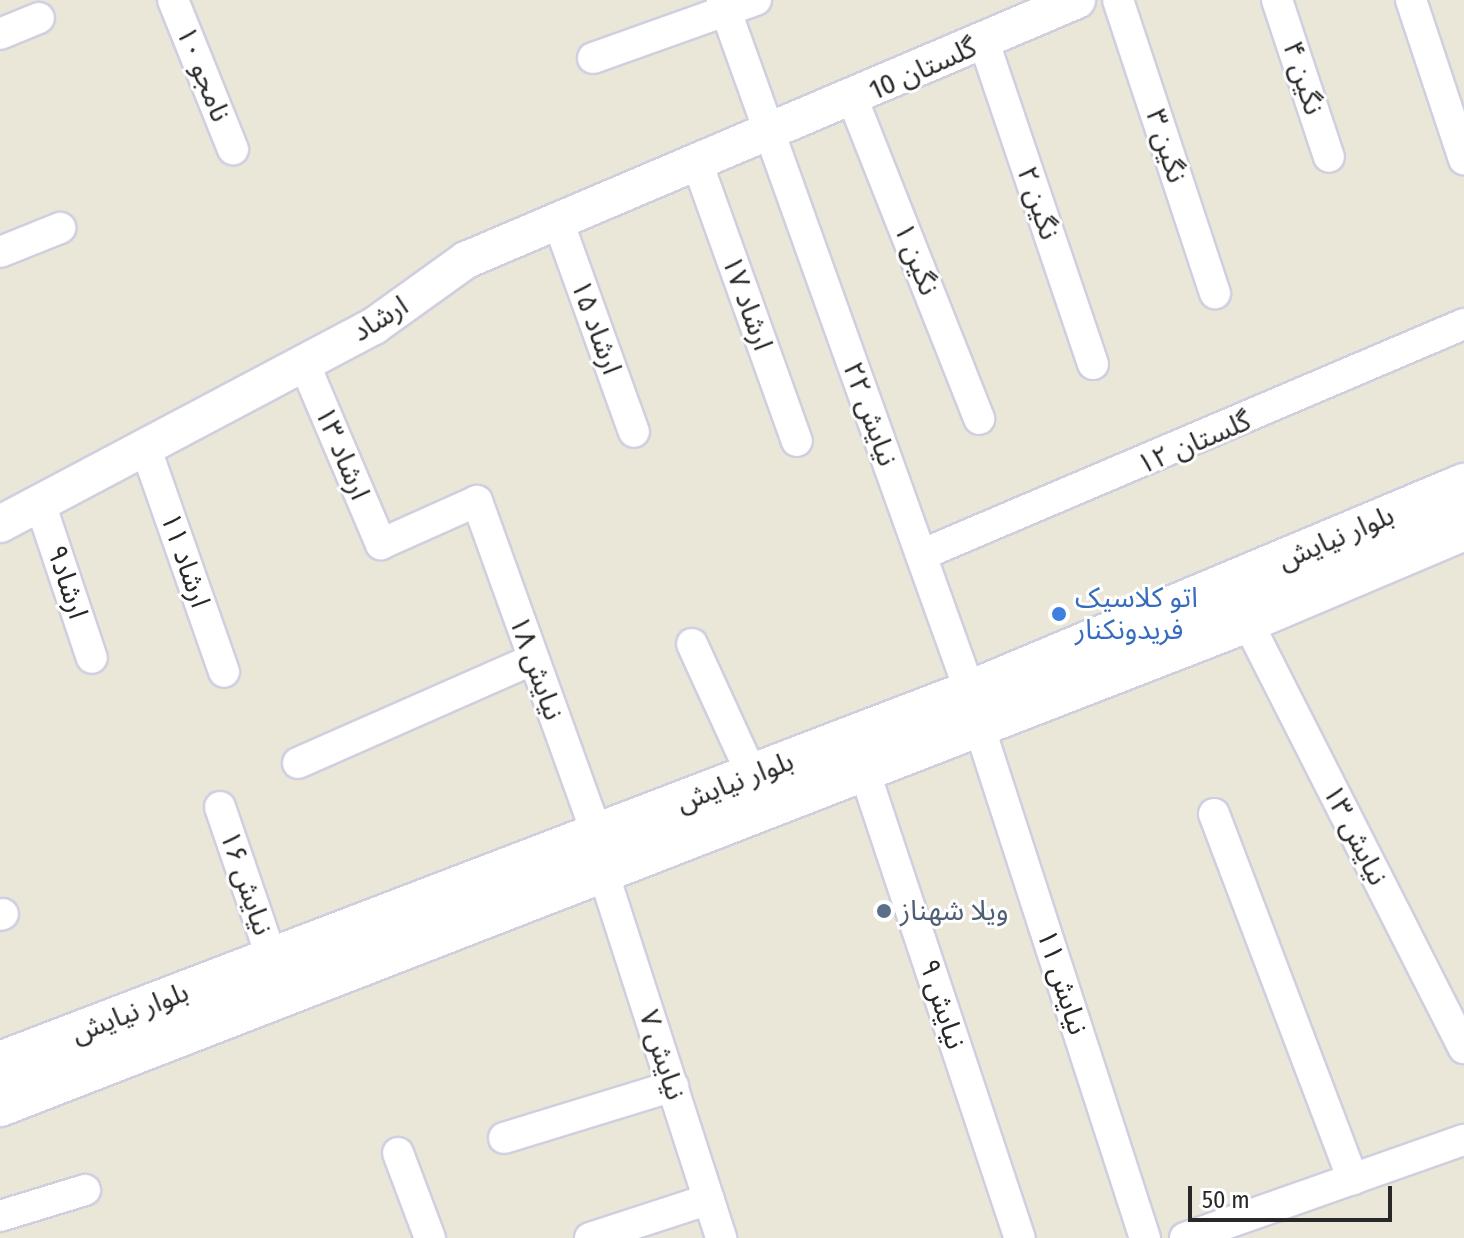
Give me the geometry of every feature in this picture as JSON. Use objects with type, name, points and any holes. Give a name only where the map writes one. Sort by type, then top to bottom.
[{"type":"main road","name":"بلوار نیایش","points":[[0,1063],[272,959],[864,770],[974,709],[1464,485]]},
{"type":"main road","name":"بلوار نیایش","points":[[0,1105],[600,853],[752,775],[974,709],[1247,621],[1464,529]]},
{"type":"street","name":"نامجو ۱۰","points":[[173,0],[233,149]]},
{"type":"street","points":[[593,58],[724,5],[756,0]]},
{"type":"street","name":"گلستان 10","points":[[769,137],[1077,0]]},
{"type":"street","name":"نگین ۳","points":[[1118,0],[1215,293]]},
{"type":"street","name":"نگین ۴","points":[[1277,0],[1329,157]]},
{"type":"street","points":[[1411,0],[1464,159]]},
{"type":"street","name":"نیایش ۲۲","points":[[724,5],[974,709]]},
{"type":"street","points":[[0,34],[39,18]]},
{"type":"street","name":"نگین ۲","points":[[984,42],[1093,364]]},
{"type":"street","name":"نگین ۱","points":[[853,100],[979,419]]},
{"type":"street","name":"ارشاد","points":[[0,524],[41,506],[374,326],[466,260],[769,137]]},
{"type":"street","name":"ارشاد ۱۷","points":[[698,165],[797,441]]},
{"type":"street","name":"ارشاد ۱۵","points":[[558,221],[634,432]]},
{"type":"street","points":[[0,252],[60,228]]},
{"type":"street","name":"گلستان ۱۲","points":[[921,555],[1464,324]]},
{"type":"street","name":"ارشاد ۱۳","points":[[304,363],[381,544],[477,501]]},
{"type":"street","name":"ارشاد ۱۱","points":[[146,449],[224,672]]},
{"type":"street","name":"نیایش ۱۸","points":[[477,501],[600,853]]},
{"type":"street","name":"ارشاد۹","points":[[41,506],[92,658]]},
{"type":"street","name":"نیایش ۱۳","points":[[1247,621],[1464,1048]]},
{"type":"street","points":[[692,644],[752,775]]},
{"type":"street","points":[[298,763],[532,660]]},
{"type":"street","name":"نیایش ۱۱","points":[[974,709],[1145,1238]]},
{"type":"street","name":"نیایش ۹","points":[[864,770],[1020,1238]]},
{"type":"street","name":"نیایش ۱۶","points":[[220,807],[272,959]]},
{"type":"street","points":[[1214,814],[1353,1179]]},
{"type":"street","name":"نیایش ۷","points":[[600,853],[721,1238]]},
{"type":"street","points":[[504,1138],[673,1086]]},
{"type":"street","points":[[1185,1238],[1464,1140]]},
{"type":"street","points":[[398,1153],[430,1238]]},
{"type":"street","points":[[0,1216],[85,1190]]},
{"type":"street","points":[[590,1238],[709,1199]]},
{"type":"place","name":"اتو کلاسیک فریدونکنار","points":[[1059,614]]},
{"type":"place","name":"ویلا شهناز","points":[[884,911]]}]
